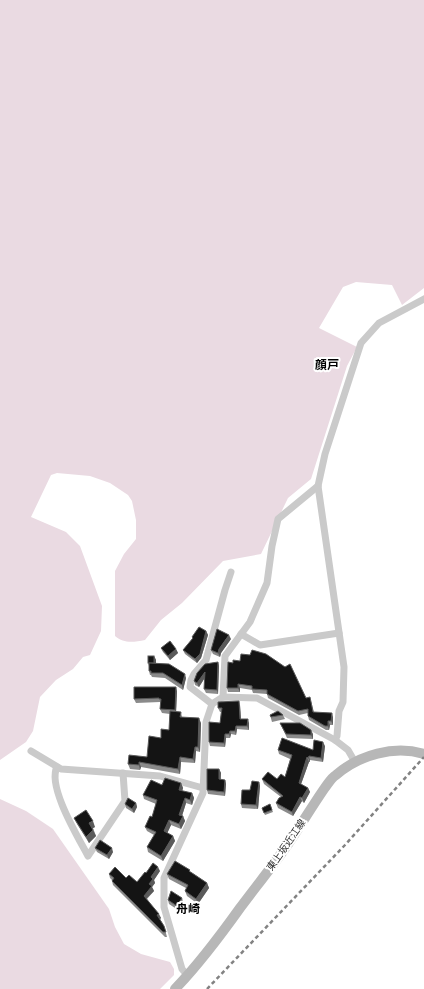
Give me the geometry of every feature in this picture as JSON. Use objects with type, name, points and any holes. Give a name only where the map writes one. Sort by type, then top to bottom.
[{"type":"main road","name":"東上坂近江線","points":[[175,989],[188,976],[209,950],[286,848],[317,799],[335,775],[355,762],[379,752],[391,750],[411,751],[424,754]]},
{"type":"street","points":[[335,740],[337,736],[339,711],[343,702],[344,667],[318,486],[325,454],[361,343],[379,323],[424,299]]},
{"type":"street","points":[[223,697],[225,656],[250,622],[266,583],[278,519],[318,486]]},
{"type":"street","points":[[212,704],[190,687],[191,680],[206,660],[231,572]]},
{"type":"street","points":[[241,634],[260,645],[340,633]]},
{"type":"street","points":[[188,976],[182,969],[164,907],[164,878],[203,793],[206,722],[212,704],[223,697],[256,698],[335,740],[348,750],[355,762]]},
{"type":"street","points":[[31,751],[61,769],[160,776],[203,788]]},
{"type":"street","points":[[57,767],[54,777],[56,787],[69,820],[88,856],[125,801],[123,773]]},
{"type":"shaded area","points":[[0,0],[424,0],[424,288],[402,305],[392,285],[356,282],[343,287],[319,328],[357,347],[347,366],[311,479],[288,498],[261,554],[223,561],[182,603],[161,620],[145,640],[133,642],[118,639],[115,636],[115,571],[124,554],[136,539],[136,520],[132,501],[128,495],[110,483],[90,476],[57,473],[51,475],[31,517],[66,532],[80,546],[102,606],[101,631],[90,655],[83,657],[73,669],[56,680],[40,697],[33,731],[26,742],[0,760]]},
{"type":"shaded area","points":[[0,799],[26,811],[53,829],[109,909],[115,927],[124,944],[141,954],[170,962],[174,969],[174,975],[160,989],[0,989]]},
{"type":"building","points":[[199,627],[206,631],[200,654],[195,659],[183,650],[193,638],[192,637]]},
{"type":"building","points":[[217,629],[229,635],[219,649],[218,653],[211,650]]},
{"type":"building","points":[[170,641],[176,649],[168,656],[161,648]]},
{"type":"building","points":[[252,650],[266,654],[285,667],[290,664],[306,698],[310,697],[313,712],[332,713],[331,721],[328,721],[328,726],[325,726],[308,716],[308,709],[298,711],[267,694],[267,690],[252,689],[252,686],[238,684],[238,688],[227,688],[228,662],[233,663],[233,660],[240,661],[241,654],[250,655]]},
{"type":"building","points":[[148,656],[154,656],[154,663],[148,663]]},
{"type":"building","points":[[218,662],[217,690],[204,689],[205,672],[197,683],[194,681],[197,673],[205,664]]},
{"type":"building","points":[[149,663],[169,664],[185,674],[182,685],[163,673],[151,673],[151,671],[149,671]]},
{"type":"building","points":[[134,687],[176,687],[175,710],[160,709],[161,699],[159,698],[134,699]]},
{"type":"building","points":[[239,701],[240,719],[248,719],[247,726],[236,726],[235,731],[230,731],[229,734],[225,734],[224,743],[209,742],[209,722],[220,723],[222,708],[218,708],[218,702]]},
{"type":"building","points":[[170,711],[181,712],[180,717],[199,718],[198,747],[195,747],[193,759],[180,757],[178,769],[139,762],[139,765],[128,764],[129,755],[147,757],[149,736],[161,738],[161,729],[169,730]]},
{"type":"building","points":[[278,711],[283,715],[271,717],[270,715]]},
{"type":"building","points":[[280,723],[300,723],[311,730],[311,735],[286,734]]},
{"type":"building","points":[[282,738],[313,750],[314,740],[323,742],[321,758],[307,757],[299,783],[308,788],[302,798],[300,797],[292,812],[276,803],[279,798],[283,796],[262,779],[268,772],[277,779],[281,774],[285,777],[292,755],[278,750]]},
{"type":"building","points":[[207,769],[219,769],[219,779],[225,780],[224,792],[207,790]]},
{"type":"building","points":[[165,778],[181,783],[179,790],[192,793],[190,800],[185,798],[179,815],[183,816],[179,824],[169,820],[164,831],[173,836],[161,856],[147,847],[156,832],[145,827],[150,816],[152,817],[157,800],[143,795],[151,780],[162,785]]},
{"type":"building","points":[[252,781],[259,782],[256,805],[241,804],[242,790],[250,790]]},
{"type":"building","points":[[128,798],[136,803],[132,809],[125,804]]},
{"type":"building","points":[[270,804],[272,810],[264,813],[262,808]]},
{"type":"building","points":[[86,810],[93,821],[89,823],[93,830],[86,837],[74,818]]},
{"type":"building","points":[[100,840],[112,848],[107,855],[95,848]]},
{"type":"building","points":[[175,861],[207,883],[196,899],[185,891],[188,885],[167,874]]},
{"type":"building","points":[[153,863],[158,867],[151,877],[153,879],[149,884],[152,886],[144,896],[159,914],[157,915],[166,932],[163,932],[112,881],[114,878],[109,874],[115,867],[126,878],[129,875],[137,882]]},
{"type":"building","points":[[171,891],[182,898],[177,906],[168,900]]},
{"type":"railway","points":[[207,989],[345,845],[424,757]]},
{"type":"district","name":"顔戸","points":[[327,364]]},
{"type":"district","name":"舟崎","points":[[188,908]]}]
